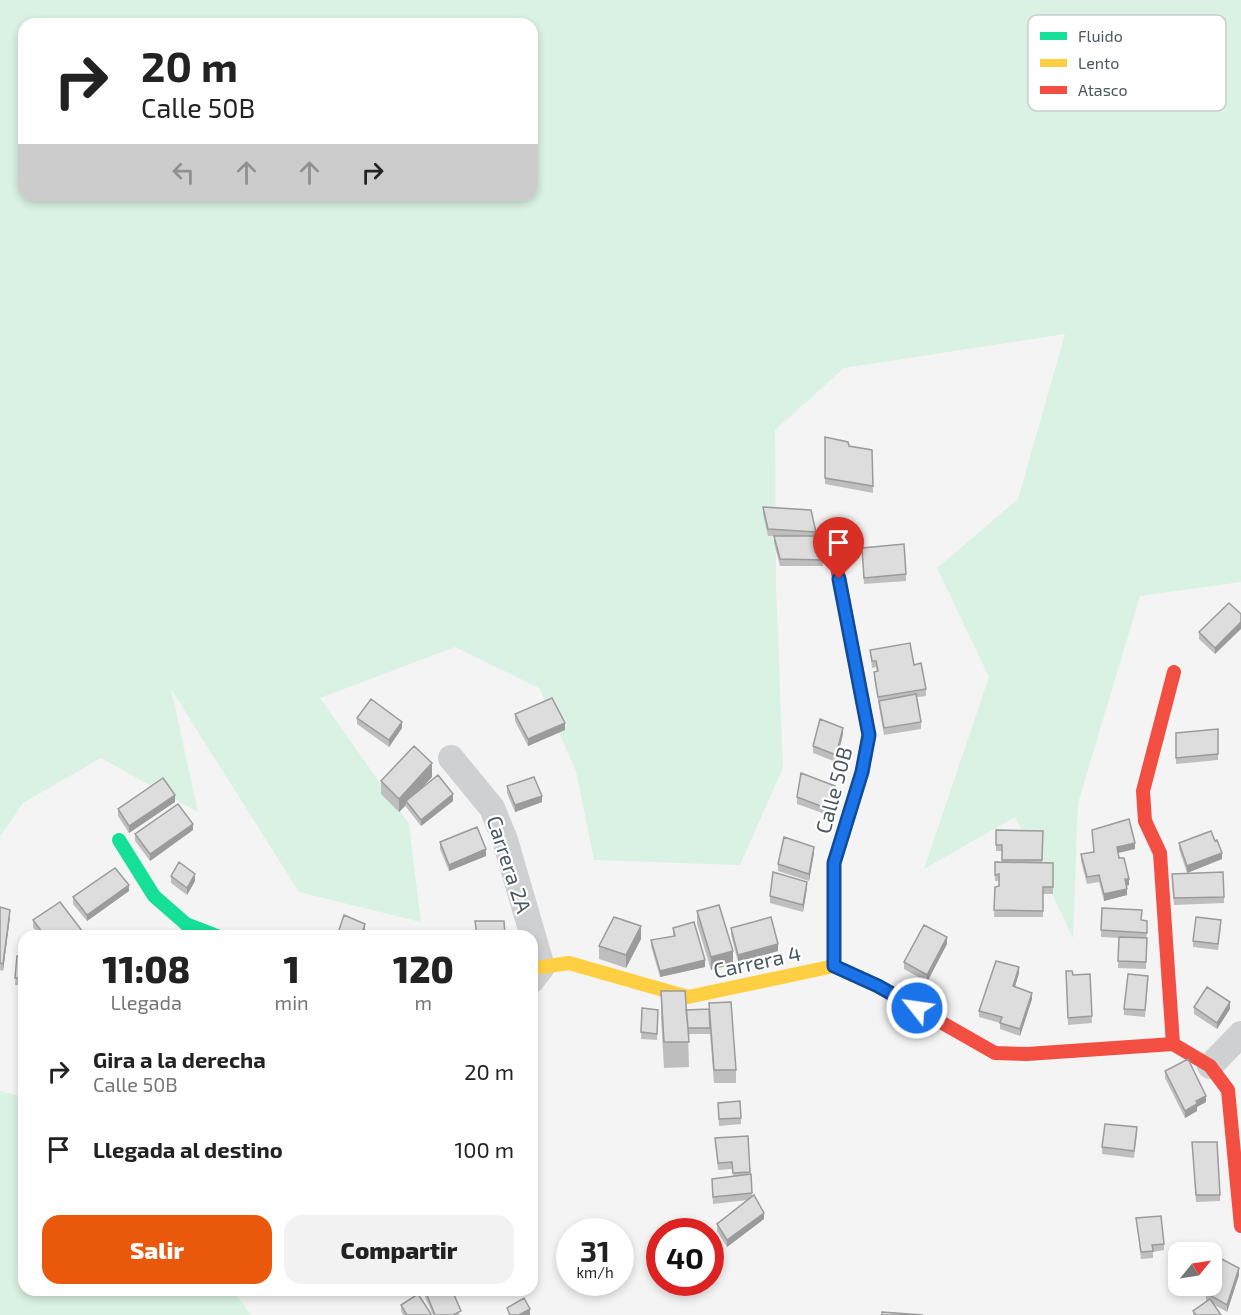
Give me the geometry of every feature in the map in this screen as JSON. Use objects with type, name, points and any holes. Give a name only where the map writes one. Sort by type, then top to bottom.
[{"type":"street","name":"Calle 50B","points":[[834,966],[834,863],[862,772],[869,735],[835,557]]},
{"type":"street","points":[[1174,672],[1143,791],[1145,821],[1160,853],[1173,1044],[1210,1066],[1228,1090],[1241,1226]]},
{"type":"street","name":"Carrera 2A","points":[[451,758],[492,808],[506,840],[527,930]]},
{"type":"street","points":[[119,840],[154,896],[186,924],[202,930]]},
{"type":"street","name":"Carrera 4","points":[[538,974],[568,963],[687,997],[834,966],[878,986],[995,1053],[1027,1054],[1173,1044]]},
{"type":"street","points":[[1210,1066],[1241,1034]]},
{"type":"green space","points":[[0,0],[1241,0],[1241,582],[1140,596],[1078,803],[1073,938],[1015,817],[924,869],[989,677],[937,568],[1018,499],[1065,334],[844,368],[775,430],[776,584],[783,768],[740,865],[594,860],[576,771],[539,688],[455,647],[320,698],[409,824],[421,922],[299,892],[171,689],[198,812],[101,758],[23,803],[0,837]]},
{"type":"green space","points":[[0,1091],[18,1096],[18,1296],[237,1296],[251,1315],[0,1315]]},
{"type":"building","points":[[825,437],[848,442],[849,446],[872,450],[873,486],[825,478]]},
{"type":"building","points":[[763,507],[811,510],[816,532],[768,529]]},
{"type":"building","points":[[774,536],[817,536],[823,560],[780,559]]},
{"type":"building","points":[[904,544],[906,574],[864,578],[862,548]]},
{"type":"building","points":[[1229,603],[1241,614],[1241,622],[1215,648],[1199,632]]},
{"type":"building","points":[[910,643],[914,665],[921,663],[926,689],[878,697],[874,672],[878,671],[876,661],[872,661],[870,650]]},
{"type":"building","points":[[916,694],[921,722],[884,728],[879,701]]},
{"type":"building","points":[[552,698],[565,723],[528,739],[515,714]]},
{"type":"building","points":[[371,699],[402,722],[389,740],[357,718]]},
{"type":"building","points":[[820,719],[843,728],[836,755],[813,746]]},
{"type":"building","points":[[1218,729],[1218,754],[1176,758],[1176,733]]},
{"type":"building","points":[[414,746],[432,763],[399,799],[381,781]]},
{"type":"building","points":[[801,773],[835,786],[831,810],[797,797]]},
{"type":"building","points":[[438,775],[453,794],[421,820],[406,801]]},
{"type":"building","points":[[534,777],[542,796],[515,805],[507,786]]},
{"type":"building","points":[[163,778],[175,795],[129,826],[118,809]]},
{"type":"building","points":[[178,804],[193,824],[150,854],[135,834]]},
{"type":"building","points":[[1129,819],[1135,843],[1117,847],[1119,858],[1124,858],[1129,879],[1125,879],[1127,889],[1104,894],[1099,875],[1087,877],[1081,854],[1094,852],[1092,830]]},
{"type":"building","points":[[477,827],[486,849],[449,865],[440,842]]},
{"type":"building","points":[[996,830],[1043,831],[1042,860],[1002,860],[1002,845],[996,845]]},
{"type":"building","points":[[1211,831],[1222,853],[1187,866],[1179,843]]},
{"type":"building","points":[[784,837],[814,847],[809,874],[778,864]]},
{"type":"building","points":[[179,862],[195,874],[187,888],[171,876]]},
{"type":"building","points":[[995,862],[1053,863],[1053,887],[1043,887],[1043,911],[994,910],[995,887],[999,886],[999,874],[995,875]]},
{"type":"building","points":[[115,868],[129,885],[87,915],[73,897]]},
{"type":"building","points":[[773,872],[807,882],[803,905],[770,896]]},
{"type":"building","points":[[1223,872],[1224,897],[1174,898],[1172,874]]},
{"type":"building","points":[[60,902],[81,930],[40,930],[33,920]]},
{"type":"building","points":[[719,905],[733,951],[711,957],[697,911]]},
{"type":"building","points":[[0,907],[10,910],[3,964],[0,963]]},
{"type":"building","points":[[1102,908],[1142,910],[1141,920],[1147,921],[1147,933],[1101,930]]},
{"type":"building","points":[[344,915],[365,924],[363,930],[339,930]]},
{"type":"building","points":[[614,917],[641,926],[626,955],[599,946]]},
{"type":"building","points":[[771,917],[778,944],[738,955],[731,928]]},
{"type":"building","points":[[1196,917],[1221,920],[1218,944],[1193,941]]},
{"type":"building","points":[[475,921],[504,921],[505,930],[476,930]]},
{"type":"building","points":[[694,922],[705,960],[660,971],[651,940],[675,936],[673,928]]},
{"type":"building","points":[[924,925],[947,937],[927,975],[904,962]]},
{"type":"building","points":[[1119,937],[1147,938],[1146,962],[1118,961]]},
{"type":"building","points":[[17,956],[18,956],[18,978],[15,978]]},
{"type":"building","points":[[996,961],[1019,967],[1013,986],[1032,993],[1020,1029],[1000,1023],[1002,1017],[979,1011]]},
{"type":"building","points":[[1066,971],[1072,971],[1073,975],[1090,974],[1092,1016],[1068,1018]]},
{"type":"building","points":[[1128,974],[1148,976],[1145,1010],[1124,1009]]},
{"type":"building","points":[[1207,987],[1230,1002],[1217,1023],[1194,1007]]},
{"type":"building","points":[[661,991],[685,991],[689,1042],[664,1042]]},
{"type":"building","points":[[731,1002],[736,1070],[714,1070],[709,1003]]},
{"type":"building","points":[[642,1008],[658,1010],[657,1034],[641,1032]]},
{"type":"building","points":[[709,1009],[710,1028],[688,1028],[686,1010]]},
{"type":"building","points":[[1188,1059],[1206,1096],[1185,1111],[1165,1071]]},
{"type":"building","points":[[740,1101],[741,1118],[719,1119],[718,1103]]},
{"type":"building","points":[[1105,1124],[1137,1127],[1134,1151],[1102,1147]]},
{"type":"building","points":[[748,1136],[750,1172],[733,1173],[732,1162],[718,1163],[715,1138]]},
{"type":"building","points":[[1192,1142],[1217,1142],[1220,1195],[1196,1195]]},
{"type":"building","points":[[751,1174],[752,1193],[713,1197],[712,1179]]},
{"type":"building","points":[[754,1195],[764,1213],[727,1240],[724,1235],[724,1219]]},
{"type":"building","points":[[1161,1216],[1164,1244],[1152,1245],[1153,1251],[1141,1252],[1136,1218]]},
{"type":"building","points":[[1222,1259],[1239,1268],[1227,1305],[1211,1296],[1222,1296]]},
{"type":"building","points":[[415,1296],[419,1296],[431,1314],[407,1315],[401,1305]]},
{"type":"building","points":[[427,1296],[455,1296],[461,1311],[453,1315],[435,1315]]},
{"type":"building","points":[[524,1298],[530,1309],[519,1315],[510,1315],[507,1308]]},
{"type":"building","points":[[1210,1299],[1221,1315],[1196,1315],[1193,1311]]},
{"type":"building","points":[[882,1312],[923,1315],[882,1315]]},
{"type":"traffic: fast","points":[[119,840],[154,896],[186,924],[202,930]]},
{"type":"traffic: slow","points":[[542,967],[569,963],[688,997],[834,966],[895,996]]},
{"type":"traffic: jam","points":[[834,966],[834,863],[862,772],[869,735],[835,557]]},
{"type":"traffic: jam","points":[[1173,1044],[1160,853],[1145,821],[1143,791],[1174,672]]},
{"type":"traffic: jam","points":[[895,996],[995,1053],[1027,1054],[1173,1044],[1210,1066],[1228,1090],[1241,1226]]},
{"type":"route","points":[[839,579],[869,735],[862,772],[834,863],[834,966],[878,986],[917,1008]]}]
